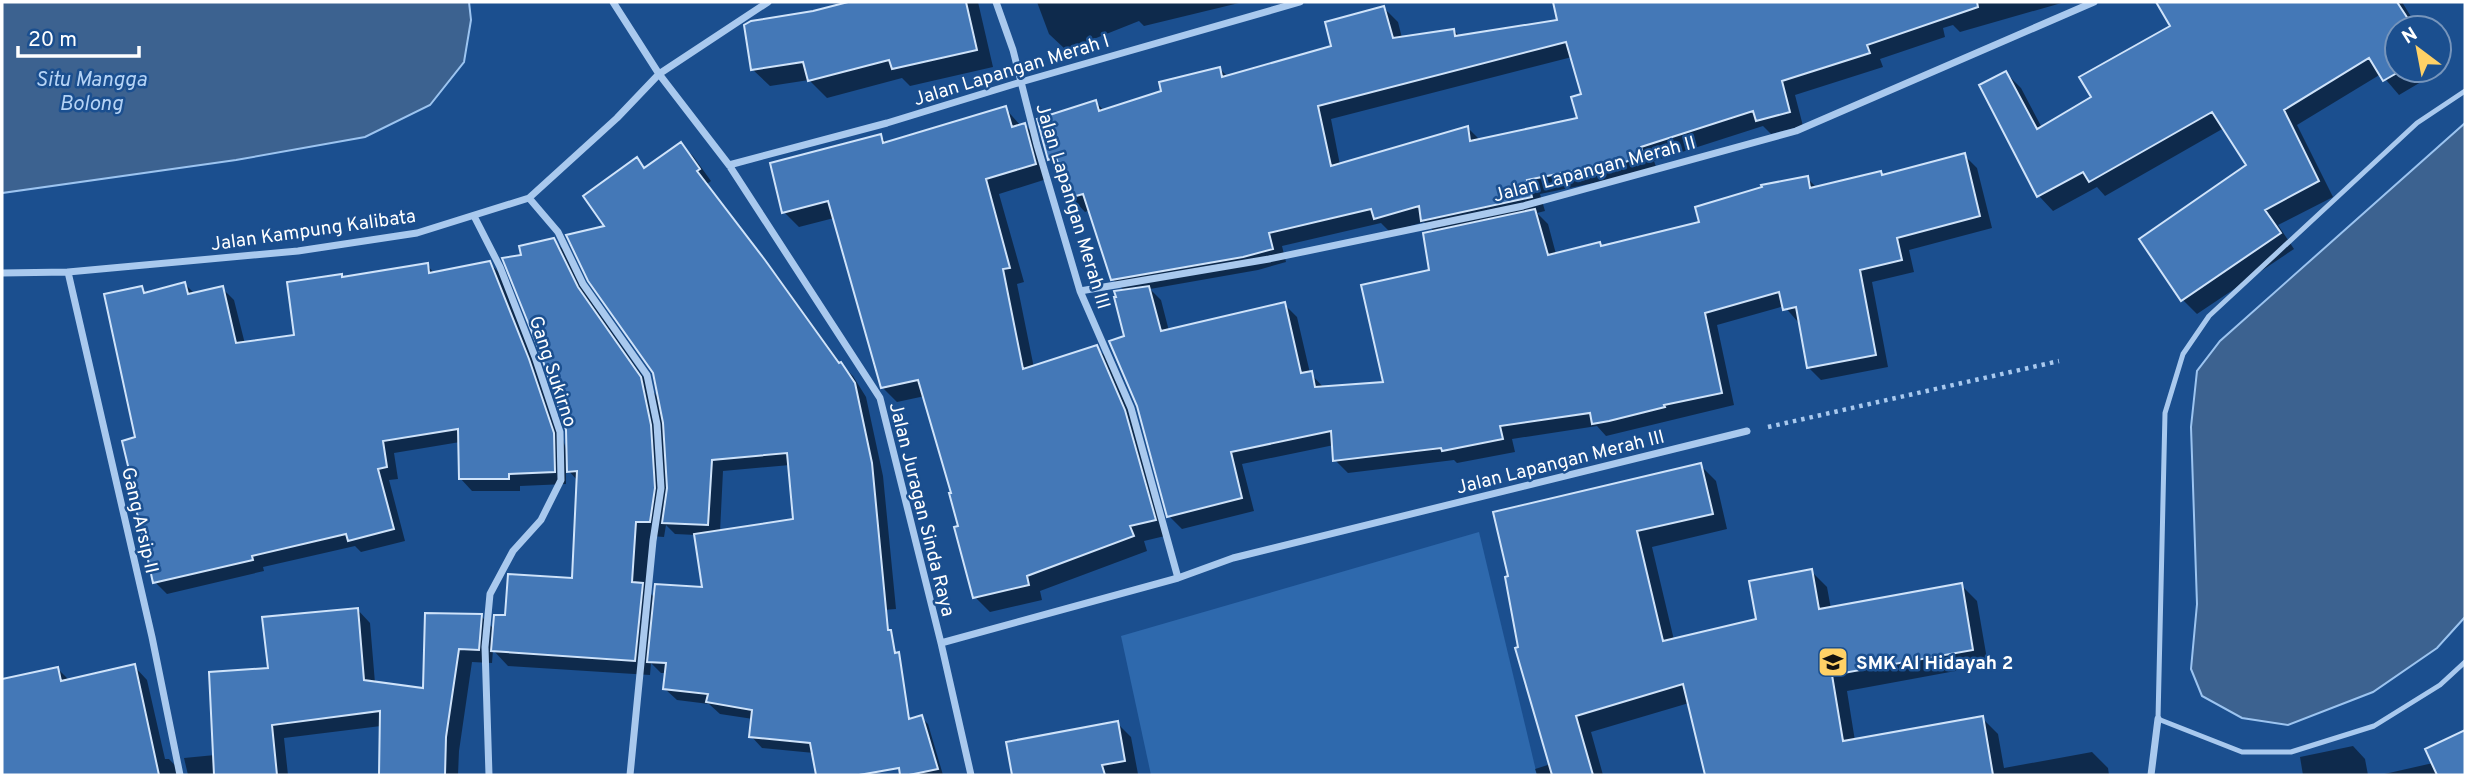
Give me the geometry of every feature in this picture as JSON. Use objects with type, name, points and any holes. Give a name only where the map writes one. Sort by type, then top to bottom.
[{"type":"street","name":"Jalan Juragan Sinda Raya","points":[[613,2],[659,74],[729,165],[880,398],[971,775]]},
{"type":"street","name":"Jalan Kampung Kalibata","points":[[2,273],[68,272],[298,251],[416,233],[529,198],[617,118],[659,74],[768,2]]},
{"type":"street","name":"Jalan Lapangan Merah III","points":[[996,2],[1013,50],[1080,291],[1131,408],[1178,578]]},
{"type":"street","name":"Jalan Lapangan Merah I","points":[[729,165],[1300,2]]},
{"type":"street","name":"Jalan Lapangan Merah II","points":[[1080,291],[1269,258],[1522,206],[1796,131],[2094,2]]},
{"type":"street","points":[[529,198],[558,232],[583,284],[647,375],[657,424],[661,488],[653,541],[630,775]]},
{"type":"street","name":"Gang Sukirno","points":[[474,216],[500,267],[539,367],[560,432],[561,480],[541,520],[513,551],[490,594],[485,647],[489,775]]},
{"type":"street","name":"Gang Arsip II","points":[[68,272],[152,637],[180,775]]},
{"type":"street","name":"Jalan Lapangan Merah III","points":[[941,643],[1178,578],[1247,555],[1747,431]]},
{"type":"street","points":[[2151,775],[2158,719]]},
{"type":"lane","points":[[2465,91],[2417,123],[2209,316],[2183,354],[2165,413],[2158,719],[2242,752],[2291,752],[2374,726],[2440,685],[2465,662]]},
{"type":"path","points":[[1747,431],[2059,361]]},
{"type":"shaded area","points":[[1479,532],[1537,775],[1151,775],[1121,636]]},
{"type":"water","name":"Situ Mangga Bolong","points":[[2,2],[469,2],[471,20],[464,62],[430,105],[365,137],[236,160],[2,193]]},
{"type":"water","points":[[2465,123],[2465,617],[2437,648],[2373,692],[2288,725],[2242,718],[2202,696],[2191,669],[2197,604],[2191,427],[2197,371],[2220,341]]},
{"type":"building","points":[[848,2],[966,2],[977,50],[892,69],[889,60],[808,81],[803,62],[751,70],[744,25],[751,21],[813,11]]},
{"type":"building","points":[[1553,2],[1977,2],[1978,7],[1867,45],[1870,53],[1782,81],[1790,112],[1756,121],[1753,111],[1641,147],[1644,156],[1593,172],[1592,167],[1527,180],[1532,197],[1421,221],[1419,206],[1374,219],[1371,209],[1269,233],[1273,249],[1243,257],[1111,280],[1083,194],[1069,198],[1056,157],[1048,160],[1037,119],[1096,100],[1099,111],[1161,91],[1159,82],[1220,67],[1222,77],[1331,46],[1325,22],[1384,6],[1393,38],[1454,29],[1455,36],[1557,20]],"holes":[[[1566,42],[1581,94],[1571,97],[1577,118],[1470,141],[1468,126],[1331,166],[1318,106]]]},
{"type":"building","points":[[2156,2],[2397,2],[2405,14],[2383,14],[2383,81],[2369,58],[2284,110],[2319,181],[2265,210],[2281,233],[2181,301],[2139,239],[2246,165],[2212,112],[2089,182],[2083,172],[2037,197],[1979,85],[2006,71],[2037,129],[2091,97],[2079,77],[2170,26]]},
{"type":"building","points":[[1006,106],[1012,127],[1025,123],[1036,164],[986,179],[1010,268],[1003,269],[1023,369],[1097,345],[1125,410],[1156,520],[1130,526],[1134,536],[1027,576],[1029,585],[973,598],[954,527],[958,526],[951,493],[918,380],[881,388],[828,201],[782,213],[770,163],[881,134],[883,143]]},
{"type":"building","points":[[681,142],[700,169],[697,171],[855,383],[872,463],[888,630],[891,630],[895,653],[899,652],[909,719],[922,715],[938,769],[909,775],[900,775],[899,768],[859,775],[816,775],[810,743],[749,737],[752,710],[706,702],[708,694],[663,689],[666,663],[647,662],[655,584],[702,587],[694,534],[793,519],[787,453],[712,460],[708,525],[662,523],[667,488],[663,423],[653,373],[588,281],[566,235],[604,226],[583,196],[637,157],[644,168]]},
{"type":"building","points":[[1965,153],[1980,216],[1897,238],[1902,260],[1860,270],[1876,355],[1807,368],[1796,307],[1783,310],[1779,292],[1705,313],[1722,393],[1592,424],[1590,413],[1500,426],[1503,439],[1442,451],[1441,448],[1333,461],[1331,431],[1231,452],[1242,498],[1167,517],[1137,406],[1109,341],[1124,336],[1114,291],[1149,286],[1161,331],[1285,302],[1301,373],[1312,371],[1315,387],[1383,382],[1361,285],[1429,270],[1423,233],[1535,209],[1548,255],[1600,242],[1601,246],[1699,222],[1695,207],[1762,187],[1761,185],[1808,176],[1810,188],[1881,171],[1882,175]]},
{"type":"building","points":[[554,238],[578,287],[641,377],[651,425],[655,488],[650,522],[636,522],[632,582],[643,583],[635,661],[491,651],[494,615],[505,615],[508,574],[572,578],[577,471],[567,472],[566,430],[541,355],[502,258],[521,255],[519,246]]},
{"type":"building","points":[[490,261],[529,359],[554,433],[555,472],[509,474],[509,479],[459,479],[458,429],[383,441],[387,467],[378,469],[394,529],[348,541],[346,534],[252,556],[253,560],[153,583],[140,523],[124,471],[129,470],[122,441],[135,437],[104,294],[142,286],[144,293],[185,282],[188,294],[223,286],[236,343],[294,335],[287,282],[342,274],[342,277],[428,263],[429,273]]},
{"type":"building","points":[[1701,463],[1713,514],[1637,531],[1663,641],[1756,619],[1749,581],[1812,569],[1819,609],[1962,583],[1973,650],[1832,675],[1843,741],[1983,716],[1993,775],[1705,775],[1683,684],[1576,716],[1593,775],[1552,775],[1515,648],[1518,647],[1505,577],[1508,576],[1493,512]]},
{"type":"building","points":[[358,608],[364,680],[423,688],[425,613],[482,614],[479,650],[459,649],[446,737],[445,775],[379,775],[380,711],[272,725],[277,775],[214,775],[209,672],[268,668],[262,617]]},
{"type":"building","points":[[135,664],[159,775],[2,775],[2,679],[58,667],[61,681]]},
{"type":"building","points":[[1118,721],[1125,761],[1102,765],[1105,775],[1012,775],[1006,742]]},
{"type":"building","points":[[2465,730],[2465,775],[2437,775],[2425,749]]},
{"type":"place","name":"SMK Al Hidayah 2","points":[[1833,662]]}]
